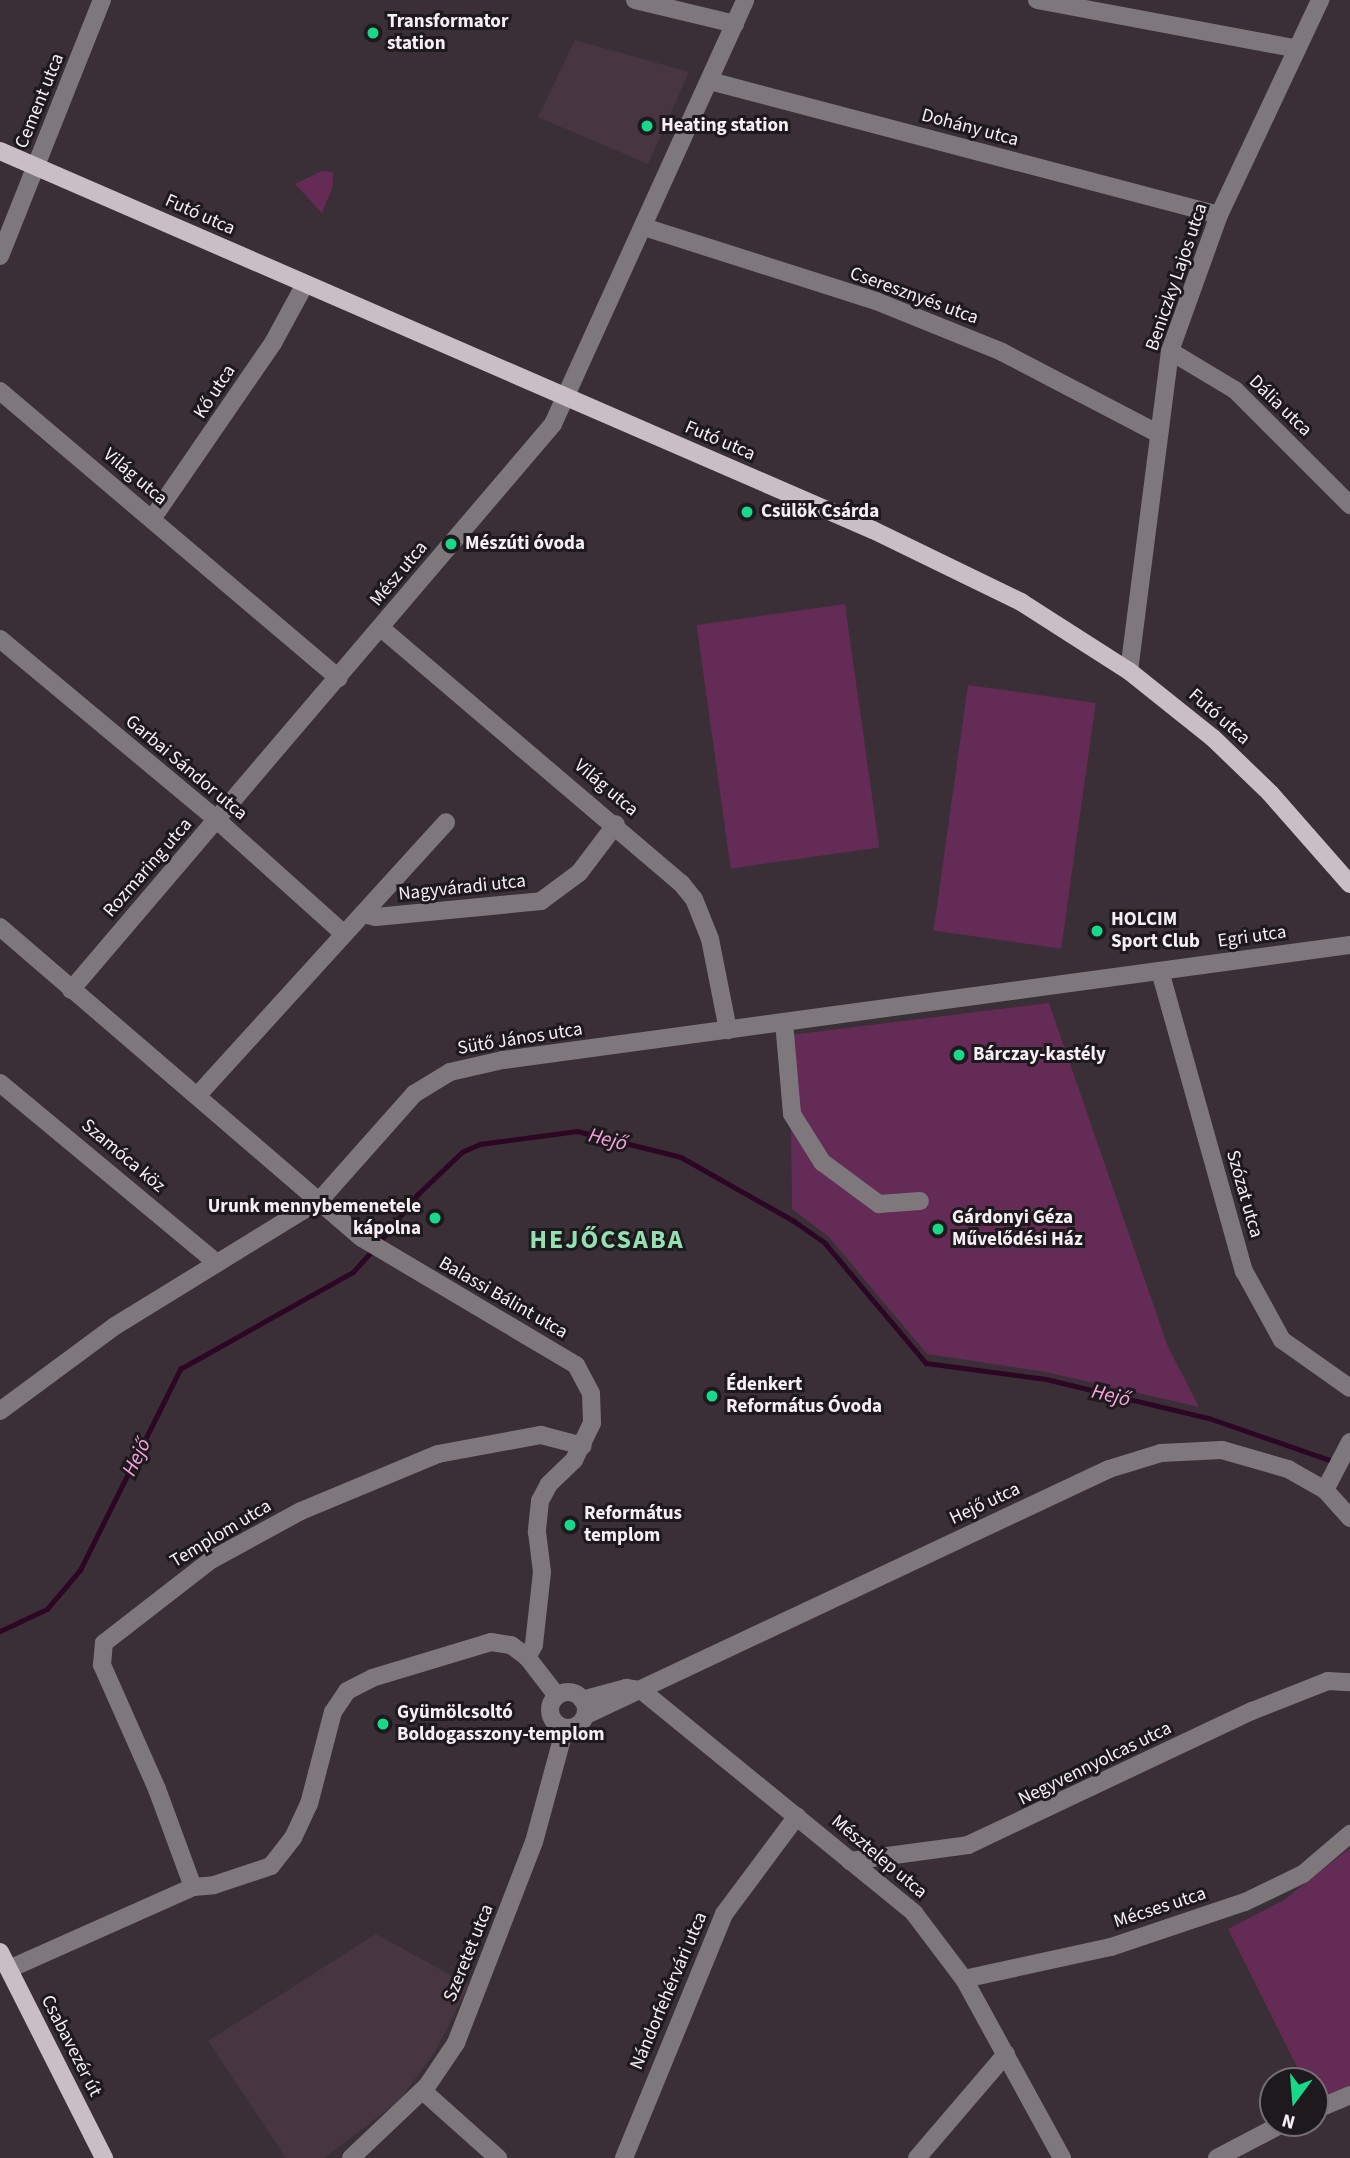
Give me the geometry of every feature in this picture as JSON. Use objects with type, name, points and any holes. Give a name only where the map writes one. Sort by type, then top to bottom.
[{"type":"main road","name":"Futó utca","points":[[0,150],[965,573],[1076,635],[1129,671],[1245,768],[1350,884]]},
{"type":"main road","name":"Csabavezér út","points":[[4,1961],[104,2158]]},
{"type":"street","name":"Cement utca","points":[[0,256],[4,234],[36,166],[102,0]]},
{"type":"street","points":[[635,0],[735,24]]},
{"type":"street","name":"Mész utca","points":[[339,678],[554,424],[745,0]]},
{"type":"street","points":[[1037,0],[1293,48]]},
{"type":"street","name":"Beniczky Lajos utca","points":[[1129,671],[1157,433],[1170,351],[1219,215],[1293,48],[1320,0]]},
{"type":"street","name":"Dohány utca","points":[[710,81],[1219,215]]},
{"type":"street","name":"Cseresznyés utca","points":[[644,227],[876,301],[1002,352],[1157,433]]},
{"type":"street","name":"Kő utca","points":[[152,519],[273,342],[305,284]]},
{"type":"street","name":"Dália utca","points":[[1170,351],[1235,390],[1350,505]]},
{"type":"street","name":"Világ utca","points":[[0,391],[339,678]]},
{"type":"street","name":"Világ utca","points":[[381,628],[616,824],[694,899],[710,939],[727,1030]]},
{"type":"street","name":"Garbai Sándor utca","points":[[0,639],[216,820],[342,932]]},
{"type":"street","name":"Rozmaring utca","points":[[71,990],[339,678]]},
{"type":"street","name":"Nagyváradi utca","points":[[197,1096],[342,932],[363,914],[446,822]]},
{"type":"street","name":"Nagyváradi utca","points":[[363,914],[376,917],[541,901],[579,873],[616,824]]},
{"type":"street","name":"Balassi Bálint utca","points":[[0,927],[362,1238],[576,1365],[593,1408],[583,1446],[540,1501],[537,1532],[542,1572],[534,1645],[527,1657]]},
{"type":"street","name":"Egri utca","points":[[1160,971],[1350,945]]},
{"type":"street","name":"Sütő János utca","points":[[0,1411],[115,1326],[320,1200],[414,1094],[450,1072],[727,1030],[1160,971]]},
{"type":"street","name":"Szózat utca","points":[[1160,971],[1244,1271],[1282,1340],[1350,1388]]},
{"type":"street","points":[[784,1022],[792,1115],[822,1163],[879,1204],[920,1201]]},
{"type":"street","name":"Szamóca köz","points":[[0,1083],[217,1263]]},
{"type":"street","name":"Templom utca","points":[[193,1887],[157,1789],[102,1665],[104,1643],[211,1560],[300,1511],[438,1454],[541,1434],[583,1446]]},
{"type":"street","points":[[1329,1483],[1350,1442]]},
{"type":"street","name":"Hejő utca","points":[[584,1707],[641,1690],[1109,1469],[1161,1453],[1222,1450],[1329,1483],[1350,1518]]},
{"type":"street","points":[[4,1961],[193,1887],[214,1885],[271,1866],[293,1838],[309,1804],[333,1712],[347,1691],[372,1678],[491,1642],[511,1645],[527,1657],[556,1696]]},
{"type":"street","name":"Negyvennyolcas utca","points":[[850,1861],[968,1845],[1252,1711],[1328,1681],[1350,1682]]},
{"type":"street","name":"Mésztelep utca","points":[[641,1690],[914,1913],[964,1979],[1062,2158]]},
{"type":"street","points":[[569,1692],[584,1707],[577,1726],[565,1728],[550,1715],[556,1696],[569,1692]]},
{"type":"street","name":"Szeretet utca","points":[[351,2158],[423,2091],[456,2043],[500,1936],[534,1842],[565,1728]]},
{"type":"street","name":"Nándorfehérvári utca","points":[[624,2158],[724,1914],[797,1816]]},
{"type":"street","name":"Mécses utca","points":[[964,1979],[1111,1947],[1245,1902],[1303,1874],[1350,1834]]},
{"type":"street","points":[[917,2158],[1006,2054]]},
{"type":"street","points":[[423,2091],[498,2158]]},
{"type":"street","points":[[1329,2104],[1350,2095]]},
{"type":"street","points":[[1217,2158],[1259,2136]]},
{"type":"shaded area","points":[[575,40],[689,72],[648,164],[538,117]]},
{"type":"shaded area","points":[[322,171],[333,172],[333,186],[322,213],[295,184]]},
{"type":"shaded area","points":[[845,604],[879,848],[731,868],[696,625]]},
{"type":"shaded area","points":[[968,685],[1096,703],[1061,949],[933,931]]},
{"type":"shaded area","points":[[1049,1003],[1168,1347],[1199,1407],[1046,1372],[927,1354],[829,1237],[792,1209],[790,1035]]},
{"type":"shaded area","points":[[1350,1848],[1350,2085],[1329,2095],[1329,2067],[1297,2067],[1228,1929],[1284,1900]]},
{"type":"shaded area","points":[[376,1934],[469,1985],[435,2052],[398,2102],[324,2158],[286,2158],[208,2041]]},
{"type":"waterway","name":"Hejő","points":[[378,1244],[417,1195],[462,1152],[480,1144],[577,1131],[681,1157],[794,1221],[825,1243],[926,1363],[1046,1379],[1209,1418],[1335,1462]]},
{"type":"waterway","name":"Hejő","points":[[0,1631],[47,1609],[80,1570],[180,1369],[353,1272],[372,1251]]},
{"type":"place","name":"Transformator station","points":[[373,33]]},
{"type":"place","name":"Heating station","points":[[647,126]]},
{"type":"place","name":"Csülök Csárda","points":[[747,512]]},
{"type":"place","name":"Mészúti óvoda","points":[[451,544]]},
{"type":"place","name":"HOLCIM Sport Club","points":[[1097,931]]},
{"type":"place","name":"Bárczay-kastély","points":[[959,1055]]},
{"type":"place","name":"Urunk mennybemenetele kápolna","points":[[435,1218]]},
{"type":"place","name":"Gárdonyi Géza Művelődési Ház","points":[[938,1229]]},
{"type":"place","name":"Édenkert Református Óvoda","points":[[712,1396]]},
{"type":"place","name":"Református templom","points":[[570,1525]]},
{"type":"place","name":"Gyümölcsoltó Boldogasszony-templom","points":[[383,1724]]},
{"type":"district","name":"HEJŐCSABA","points":[[607,1240]]}]
